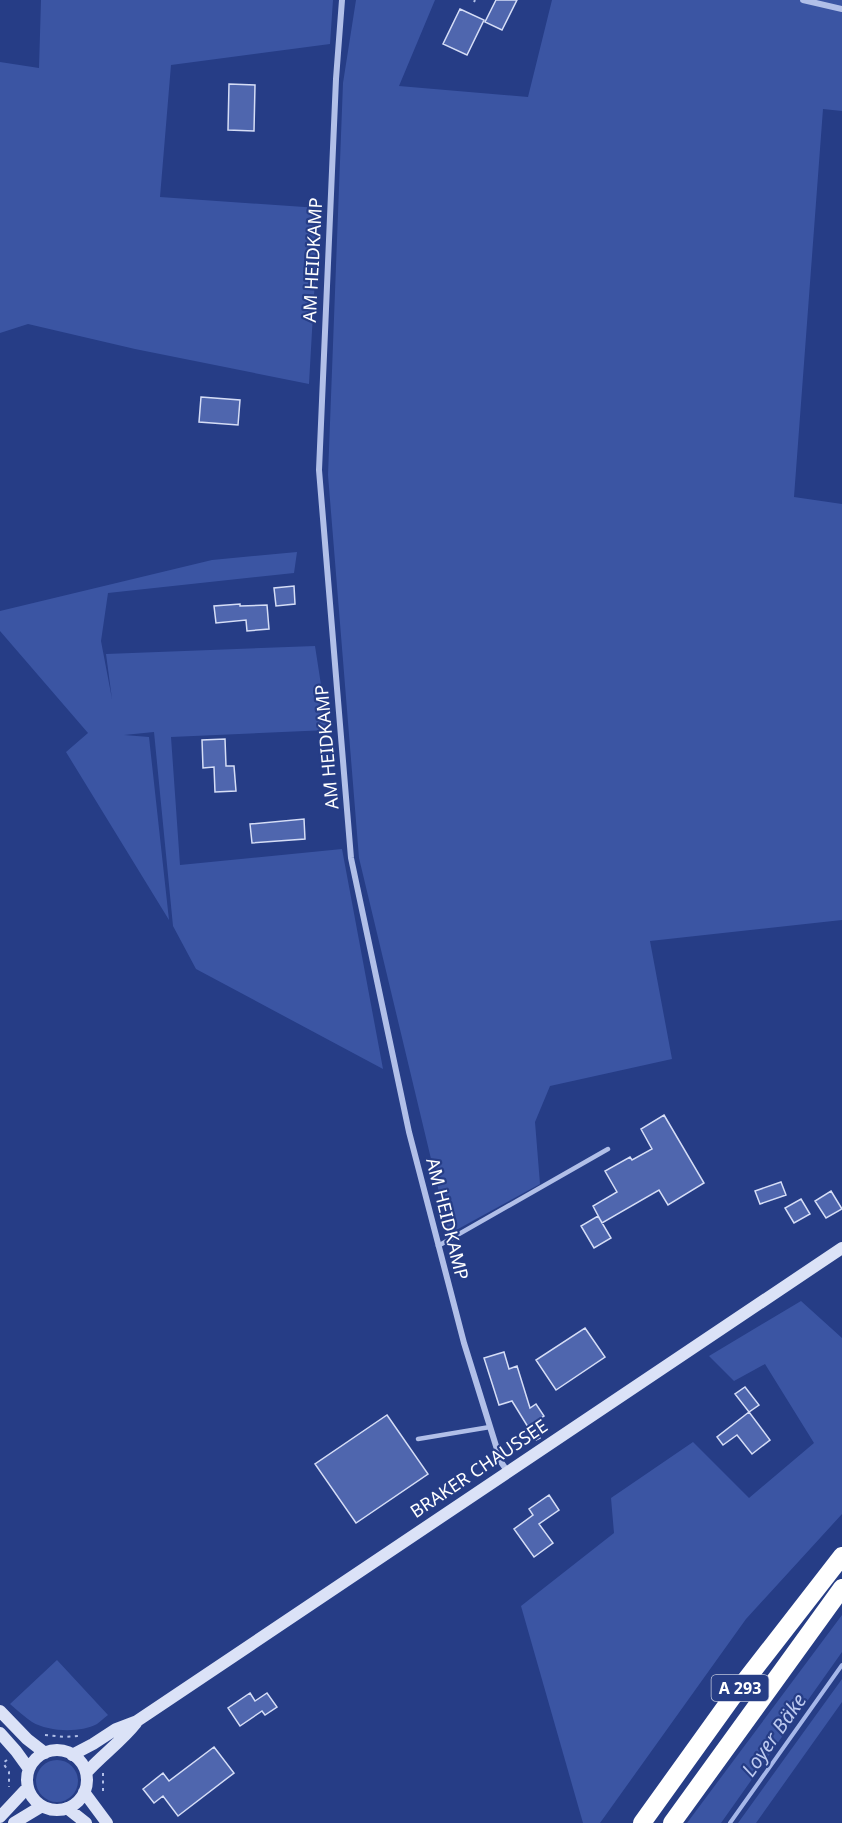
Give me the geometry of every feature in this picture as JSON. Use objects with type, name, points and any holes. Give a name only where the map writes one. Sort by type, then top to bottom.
[{"type":"highway","name":"A 293","points":[[642,1823],[731,1700],[842,1556]]},
{"type":"highway","name":"A 293","points":[[672,1823],[842,1588]]},
{"type":"street","name":"AM HEIDKAMP","points":[[342,0],[336,79],[319,470],[351,858],[398,1084],[438,1246],[490,1427],[501,1462],[508,1472]]},
{"type":"street","points":[[803,0],[842,9]]},
{"type":"street","name":"BRAKER CHAUSSEE","points":[[72,1755],[116,1729],[137,1721],[842,1248]]},
{"type":"street","points":[[0,1711],[27,1739],[45,1753]]},
{"type":"street","name":"BRAKER CHAUSSEE","points":[[86,1773],[101,1756],[123,1739],[137,1721]]},
{"type":"street","points":[[0,1733],[29,1769]]},
{"type":"street","points":[[60,1751],[72,1755],[81,1763],[86,1773],[87,1783],[84,1792],[77,1802],[67,1808],[56,1810],[42,1806],[33,1798],[28,1787],[29,1769],[37,1758],[45,1753],[60,1751]]},
{"type":"street","points":[[0,1817],[28,1787]]},
{"type":"street","points":[[84,1792],[107,1823]]},
{"type":"street","points":[[14,1823],[42,1806]]},
{"type":"street","points":[[67,1808],[86,1823]]},
{"type":"lane","points":[[438,1246],[608,1149]]},
{"type":"lane","points":[[418,1439],[490,1427]]},
{"type":"path","points":[[27,1739],[39,1735],[65,1737],[88,1735],[93,1744]]},
{"type":"path","points":[[3,1763],[16,1750]]},
{"type":"path","points":[[97,1812],[104,1804],[102,1780],[105,1765],[101,1756]]},
{"type":"path","points":[[0,1760],[9,1772],[8,1796],[13,1805]]},
{"type":"shaded area","points":[[41,0],[333,0],[330,44],[171,65],[160,197],[319,208],[309,384],[135,349],[28,324],[0,333],[0,62],[39,68]]},
{"type":"shaded area","points":[[356,0],[435,0],[399,86],[528,97],[552,0],[842,0],[842,111],[823,109],[794,497],[842,504],[842,920],[650,941],[672,1059],[550,1086],[535,1122],[540,1184],[449,1234],[359,858],[328,475],[343,83]]},
{"type":"shaded area","points":[[297,552],[294,573],[108,593],[101,641],[112,699],[106,654],[315,646],[328,730],[171,737],[180,865],[342,849],[383,1069],[196,969],[173,926],[154,732],[124,735],[149,737],[169,920],[66,752],[88,733],[0,631],[0,611],[212,560]]},
{"type":"shaded area","points":[[801,1301],[842,1338],[842,1514],[746,1619],[600,1823],[583,1823],[521,1606],[614,1533],[611,1498],[693,1442],[749,1498],[814,1443],[765,1364],[734,1381],[709,1356]]},
{"type":"shaded area","points":[[842,1615],[842,1652],[721,1823],[687,1823]]},
{"type":"shaded area","points":[[57,1660],[108,1715],[97,1724],[73,1730],[47,1728],[32,1722],[10,1704]]},
{"type":"shaded area","points":[[842,1679],[842,1702],[756,1823],[738,1823]]},
{"type":"shaded area","points":[[57,1760],[65,1761],[72,1766],[77,1773],[77,1789],[72,1796],[65,1801],[57,1802],[49,1801],[42,1796],[37,1789],[36,1781],[37,1773],[42,1766],[49,1761]]},
{"type":"building","points":[[496,0],[517,0],[502,30],[485,22]]},
{"type":"building","points":[[460,9],[484,20],[467,55],[443,44]]},
{"type":"building","points":[[229,84],[255,85],[254,131],[228,130]]},
{"type":"building","points":[[201,397],[240,400],[238,425],[199,422]]},
{"type":"building","points":[[294,586],[295,604],[276,606],[274,588]]},
{"type":"building","points":[[240,604],[240,606],[267,605],[269,629],[247,631],[246,620],[216,623],[214,606]]},
{"type":"building","points":[[225,739],[226,766],[234,766],[236,791],[215,792],[214,767],[203,768],[202,740]]},
{"type":"building","points":[[304,819],[305,839],[252,843],[250,824]]},
{"type":"building","points":[[664,1115],[704,1183],[668,1205],[659,1190],[602,1223],[593,1206],[617,1192],[605,1171],[630,1157],[632,1160],[652,1149],[641,1129]]},
{"type":"building","points":[[781,1182],[786,1195],[760,1204],[755,1191]]},
{"type":"building","points":[[831,1191],[842,1209],[826,1218],[815,1201]]},
{"type":"building","points":[[801,1199],[810,1214],[794,1223],[785,1208]]},
{"type":"building","points":[[598,1216],[611,1238],[594,1248],[581,1226]]},
{"type":"building","points":[[585,1328],[605,1357],[556,1390],[536,1360]]},
{"type":"building","points":[[504,1352],[509,1369],[517,1366],[530,1408],[536,1404],[544,1416],[535,1422],[540,1438],[536,1440],[512,1401],[499,1405],[484,1358]]},
{"type":"building","points":[[745,1387],[759,1405],[749,1412],[735,1394]]},
{"type":"building","points":[[749,1412],[770,1440],[752,1454],[737,1435],[723,1445],[717,1437]]},
{"type":"building","points":[[387,1415],[428,1474],[356,1523],[315,1464]]},
{"type":"building","points":[[549,1495],[559,1510],[539,1524],[553,1543],[534,1557],[514,1529],[533,1515],[529,1509]]},
{"type":"building","points":[[250,1693],[255,1701],[267,1693],[277,1707],[265,1715],[262,1711],[240,1726],[228,1708]]},
{"type":"building","points":[[214,1747],[234,1773],[178,1816],[163,1796],[154,1803],[143,1789],[163,1773],[169,1781]]},
{"type":"waterway","name":"Loyer Bäke","points":[[730,1823],[842,1665]]}]
